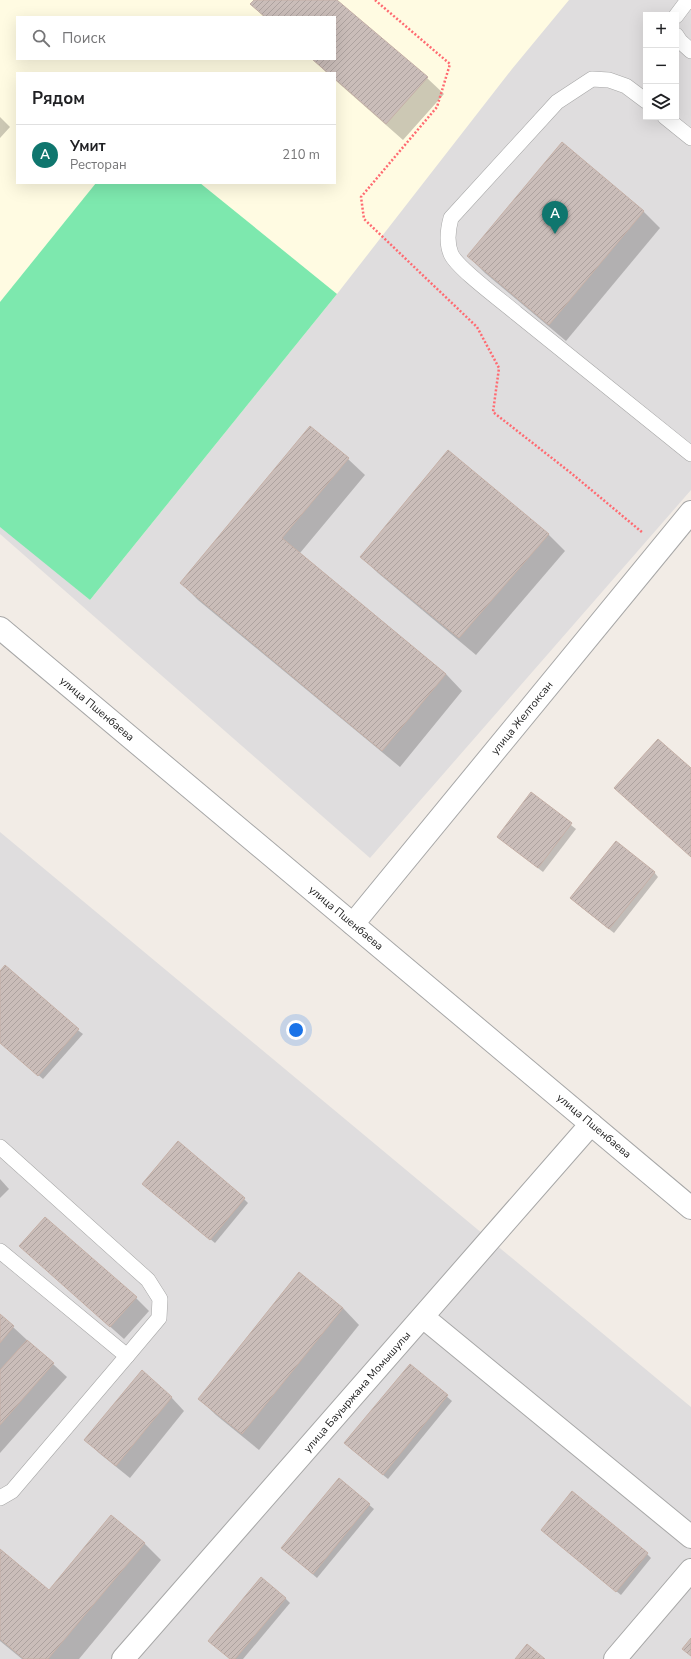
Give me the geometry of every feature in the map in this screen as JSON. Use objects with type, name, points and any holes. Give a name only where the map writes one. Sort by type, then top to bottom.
[{"type":"street","name":"улица Желтоксан","points":[[353,924],[691,512]]},
{"type":"street","name":"улица Пшенбаева","points":[[2,633],[353,924],[691,1208]]},
{"type":"street","name":"улица Бауыржана Момышулы","points":[[123,1659],[591,1124]]},
{"type":"street","points":[[423,1317],[691,1537]]},
{"type":"street","points":[[614,1659],[691,1570]]},
{"type":"lane","points":[[679,12],[688,0]]},
{"type":"lane","points":[[679,40],[691,51]]},
{"type":"lane","points":[[643,99],[626,86],[610,80],[592,80],[557,102],[451,218],[448,229],[448,240],[451,254],[459,265],[506,305],[691,454]]},
{"type":"lane","points":[[669,120],[691,138]]},
{"type":"lane","points":[[0,1148],[148,1280],[160,1300],[159,1318],[12,1491],[0,1498]]},
{"type":"lane","points":[[0,1251],[127,1356]]},
{"type":"shaded area","points":[[0,0],[691,0],[691,490],[370,858],[0,534]]},
{"type":"shaded area","points":[[0,0],[569,0],[512,69],[337,294],[90,600],[0,524]]},
{"type":"shaded area","points":[[0,832],[691,1407],[691,1659],[0,1659]]},
{"type":"green space","points":[[95,184],[201,184],[337,294],[90,600],[0,527],[0,302]]},
{"type":"building","points":[[254,0],[337,0],[428,77],[386,124],[336,80],[336,72],[327,72],[313,60],[336,60],[336,16],[264,16],[250,4]]},
{"type":"building","points":[[562,142],[644,211],[549,325],[467,256]]},
{"type":"building","points":[[310,426],[349,458],[282,538],[446,674],[382,751],[180,583]]},
{"type":"building","points":[[448,450],[549,534],[459,638],[360,557]]},
{"type":"building","points":[[658,739],[691,768],[691,857],[614,788]]},
{"type":"building","points":[[531,792],[572,823],[538,868],[497,837]]},
{"type":"building","points":[[616,841],[655,872],[609,929],[570,898]]},
{"type":"building","points":[[5,965],[79,1029],[38,1076],[0,1043],[0,971]]},
{"type":"building","points":[[178,1141],[245,1198],[210,1240],[142,1184]]},
{"type":"building","points":[[45,1217],[137,1297],[110,1327],[19,1246]]},
{"type":"building","points":[[299,1272],[343,1308],[242,1434],[198,1399]]},
{"type":"building","points":[[0,1314],[14,1326],[0,1343]]},
{"type":"building","points":[[27,1340],[54,1363],[0,1425],[0,1370]]},
{"type":"building","points":[[410,1364],[448,1395],[383,1475],[344,1443]]},
{"type":"building","points":[[142,1370],[172,1397],[116,1466],[84,1440]]},
{"type":"building","points":[[339,1478],[370,1504],[313,1574],[281,1548]]},
{"type":"building","points":[[572,1491],[648,1553],[616,1592],[541,1530]]},
{"type":"building","points":[[111,1515],[145,1543],[48,1659],[24,1659],[0,1639],[0,1549],[49,1590]]},
{"type":"building","points":[[261,1577],[286,1598],[235,1659],[230,1659],[208,1641]]},
{"type":"building","points":[[691,1638],[691,1656],[682,1649]]},
{"type":"building","points":[[527,1644],[545,1659],[515,1659]]},
{"type":"place","name":"Умит","points":[[555,234]]}]
